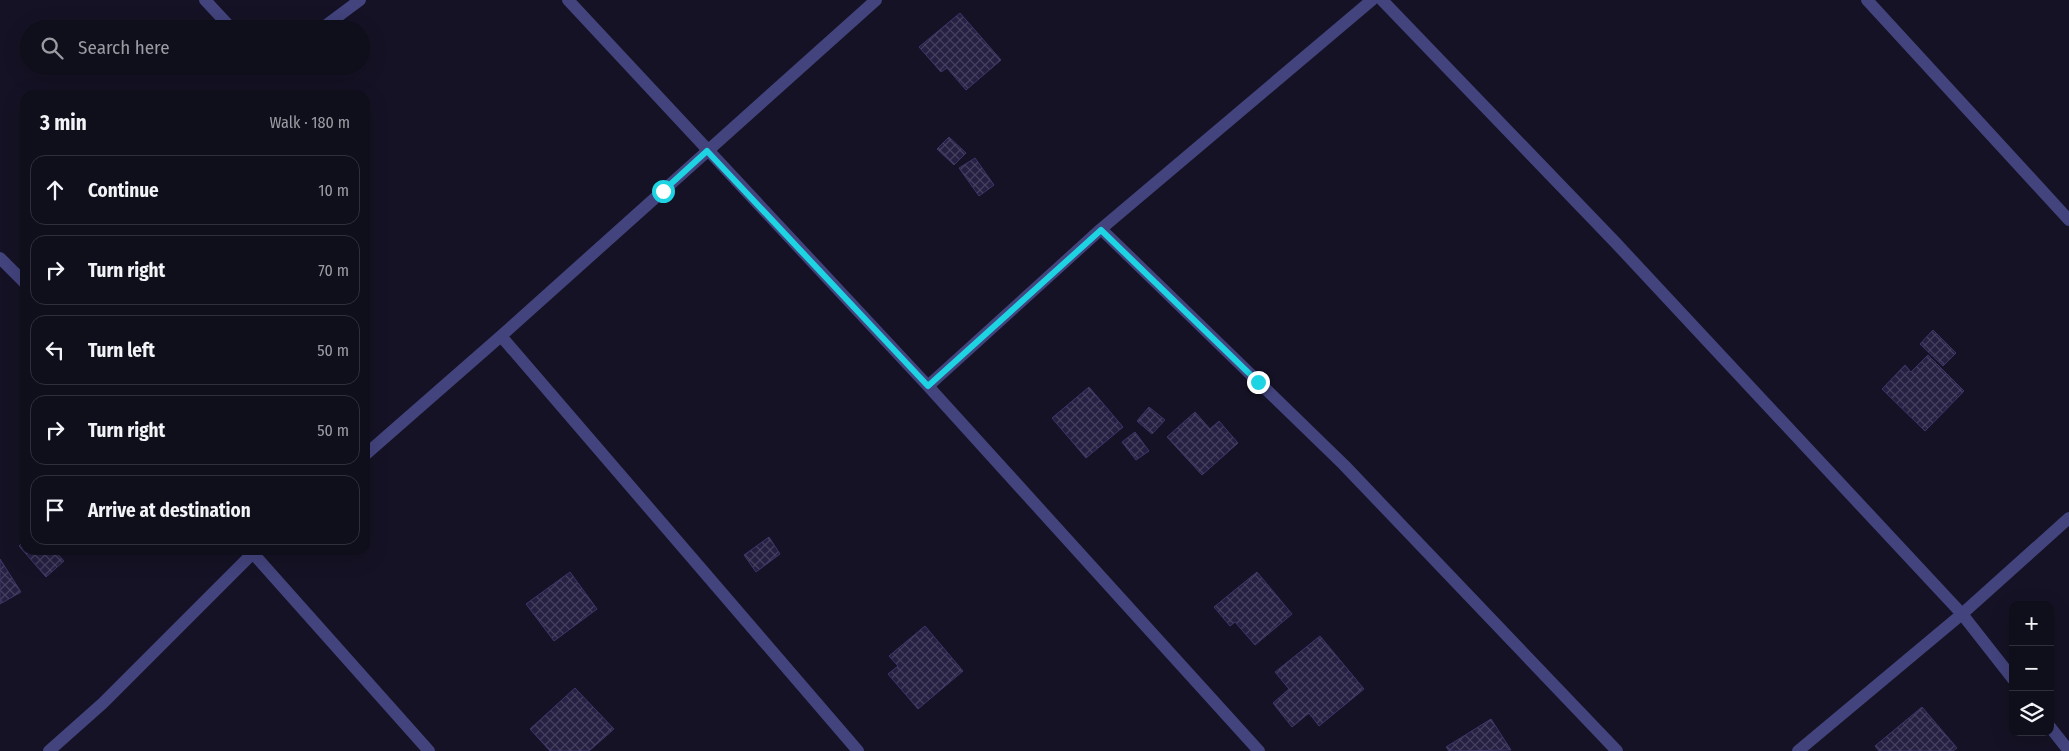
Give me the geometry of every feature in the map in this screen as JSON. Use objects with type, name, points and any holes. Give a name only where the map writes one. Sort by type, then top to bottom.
[{"type":"street","points":[[205,0],[224,20]]},
{"type":"street","points":[[333,20],[360,0]]},
{"type":"street","points":[[568,0],[928,386],[1259,751]]},
{"type":"street","points":[[370,451],[501,336],[876,0]]},
{"type":"street","points":[[928,386],[1101,230],[1372,0]]},
{"type":"street","points":[[1382,0],[1621,248],[1962,614],[2009,674]]},
{"type":"street","points":[[1867,0],[2069,220]]},
{"type":"street","points":[[1101,230],[1344,465],[1617,751]]},
{"type":"street","points":[[0,258],[20,278]]},
{"type":"street","points":[[501,336],[858,751]]},
{"type":"street","points":[[1798,751],[1962,614],[2069,518]]},
{"type":"street","points":[[48,751],[103,703],[249,555]]},
{"type":"street","points":[[257,555],[429,751]]},
{"type":"street","points":[[2054,732],[2069,751]]},
{"type":"building","points":[[960,13],[1001,60],[966,90],[947,68],[941,72],[919,47]]},
{"type":"building","points":[[949,137],[966,153],[954,165],[937,149]]},
{"type":"building","points":[[975,158],[994,185],[979,196],[959,168]]},
{"type":"building","points":[[1933,330],[1956,353],[1943,366],[1920,344]]},
{"type":"building","points":[[1928,355],[1964,391],[1925,431],[1882,389],[1905,365],[1911,372]]},
{"type":"building","points":[[1089,387],[1123,427],[1086,458],[1052,418]]},
{"type":"building","points":[[1149,407],[1165,420],[1152,434],[1137,421]]},
{"type":"building","points":[[1195,412],[1210,429],[1219,421],[1238,443],[1202,475],[1167,437]]},
{"type":"building","points":[[1135,432],[1149,451],[1136,460],[1122,442]]},
{"type":"building","points":[[769,537],[780,554],[756,572],[744,555]]},
{"type":"building","points":[[27,555],[59,555],[64,561],[46,577]]},
{"type":"building","points":[[0,559],[21,592],[0,604]]},
{"type":"building","points":[[570,572],[597,609],[554,641],[526,604]]},
{"type":"building","points":[[1257,572],[1292,614],[1255,645],[1235,622],[1230,626],[1214,607]]},
{"type":"building","points":[[925,626],[963,671],[918,709],[888,674],[898,666],[889,656]]},
{"type":"building","points":[[1320,636],[1364,689],[1319,726],[1309,713],[1292,727],[1273,703],[1289,689],[1275,672]]},
{"type":"building","points":[[575,688],[614,729],[589,751],[550,751],[530,729]]},
{"type":"building","points":[[1922,707],[1957,748],[1953,751],[1879,751],[1875,746]]},
{"type":"building","points":[[1491,719],[1511,750],[1449,751],[1446,747]]},
{"type":"route","points":[[663,191],[707,151],[928,386],[1101,230],[1258,382]]}]
